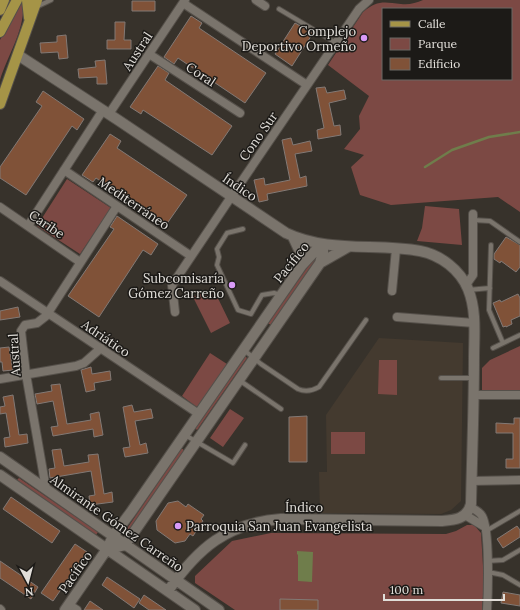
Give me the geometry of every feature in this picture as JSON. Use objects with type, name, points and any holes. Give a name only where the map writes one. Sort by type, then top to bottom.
[{"type":"main road","points":[[0,10],[4,0]]},
{"type":"main road","points":[[0,32],[17,0]]},
{"type":"main road","points":[[0,104],[29,24],[33,3]]},
{"type":"street","points":[[256,0],[265,6]]},
{"type":"street","name":"Cono Sur","points":[[175,312],[172,285],[359,9],[369,0]]},
{"type":"street","points":[[184,2],[308,85]]},
{"type":"street","name":"Austral","points":[[28,226],[64,170],[149,54],[184,2]]},
{"type":"street","name":"Coral","points":[[149,54],[240,114]]},
{"type":"street","name":"Índico","points":[[18,55],[37,66],[284,232],[300,240],[323,245],[419,251],[439,258],[457,272],[467,287],[473,306],[475,395],[471,481],[467,511],[457,519],[442,521],[281,519],[258,522],[236,529],[215,540],[206,547],[168,591]]},
{"type":"street","name":"Mediterráneo","points":[[64,170],[191,256]]},
{"type":"street","name":"Austral","points":[[46,489],[26,374],[21,334],[22,329],[26,325],[40,321],[48,313],[117,206]]},
{"type":"street","name":"Caribe","points":[[0,207],[80,262]]},
{"type":"street","points":[[467,287],[473,275],[473,217]]},
{"type":"street","points":[[293,236],[300,252],[302,265]]},
{"type":"street","name":"Pacífico","points":[[107,550],[125,545],[320,263],[323,245]]},
{"type":"street","name":"Pacífico","points":[[70,608],[107,550],[113,536],[302,265],[316,250],[323,245]]},
{"type":"street","points":[[320,263],[350,246]]},
{"type":"street","points":[[392,291],[396,249]]},
{"type":"street","name":"Adriático","points":[[0,281],[199,414]]},
{"type":"street","points":[[396,317],[474,322]]},
{"type":"street","points":[[0,379],[76,366],[84,363],[101,348]]},
{"type":"street","points":[[475,395],[520,395]]},
{"type":"street","name":"Almirante Gómez Carreño","points":[[0,457],[219,610]]},
{"type":"street","points":[[10,481],[18,470]]},
{"type":"street","name":"Almirante Gómez Carreño","points":[[0,475],[196,610]]},
{"type":"street","points":[[471,481],[520,480]]},
{"type":"street","points":[[467,511],[486,529],[488,561],[488,610]]},
{"type":"lane","points":[[33,3],[51,0]]},
{"type":"lane","points":[[279,10],[336,44]]},
{"type":"lane","points":[[473,217],[490,221],[520,242]]},
{"type":"lane","points":[[243,228],[227,233],[217,249],[219,257],[217,265],[238,310],[251,314],[262,295],[274,293],[282,295]]},
{"type":"lane","points":[[491,245],[489,310],[503,343]]},
{"type":"lane","points":[[467,287],[490,288]]},
{"type":"lane","points":[[244,350],[298,389],[305,391],[316,389],[319,387],[366,320]]},
{"type":"lane","points":[[493,348],[520,335]]},
{"type":"lane","points":[[442,378],[474,378]]},
{"type":"lane","points":[[239,380],[281,409]]},
{"type":"lane","points":[[184,435],[233,463],[245,445]]},
{"type":"lane","points":[[486,529],[520,511]]},
{"type":"lane","points":[[488,561],[503,560],[520,550]]},
{"type":"lane","points":[[488,572],[503,575],[520,585]]},
{"type":"shaded area","points":[[379,338],[463,343],[461,501],[451,510],[441,514],[320,513],[319,472],[327,472],[326,415]]},
{"type":"shaded area","points":[[297,551],[313,552],[312,582],[298,581]]},
{"type":"green space","points":[[20,0],[23,0],[22,21],[16,41],[0,80],[0,40]]},
{"type":"green space","points":[[423,0],[520,0],[520,212],[498,197],[391,205],[360,195],[351,167],[364,155],[344,149],[360,129],[359,116],[369,96],[328,65],[363,12],[372,5],[381,3],[412,4]]},
{"type":"green space","points":[[67,179],[111,208],[80,254],[37,226]]},
{"type":"green space","points":[[425,206],[459,209],[462,245],[417,241],[422,228]]},
{"type":"green space","points":[[318,252],[321,254],[272,325],[269,324],[268,323]]},
{"type":"green space","points":[[213,288],[230,323],[211,333],[193,297]]},
{"type":"green space","points":[[520,346],[520,392],[482,391],[482,368],[490,360]]},
{"type":"green space","points":[[210,353],[227,364],[198,408],[182,396]]},
{"type":"green space","points":[[245,356],[247,358],[197,430],[195,428]]},
{"type":"green space","points":[[379,360],[397,360],[397,395],[378,394]]},
{"type":"green space","points":[[230,409],[244,418],[223,447],[210,438]]},
{"type":"green space","points":[[331,432],[365,432],[365,454],[331,454]]},
{"type":"green space","points":[[181,449],[183,449],[184,452],[129,532],[126,530]]},
{"type":"green space","points":[[19,478],[98,532],[96,535],[17,480]]},
{"type":"green space","points":[[467,525],[474,525],[481,533],[484,582],[482,610],[235,610],[195,583],[195,576],[232,541],[271,533],[446,534]]},
{"type":"building","points":[[132,1],[155,1],[155,11],[132,11]]},
{"type":"building","points":[[191,16],[202,23],[199,28],[266,73],[245,103],[178,58],[174,64],[164,57]]},
{"type":"building","points":[[115,22],[125,22],[124,40],[131,40],[131,49],[107,49],[107,40],[115,40]]},
{"type":"building","points":[[295,23],[313,33],[292,66],[275,54]]},
{"type":"building","points":[[66,35],[68,58],[59,59],[58,52],[41,53],[40,43],[57,42],[57,36]]},
{"type":"building","points":[[105,60],[107,84],[97,84],[97,77],[79,78],[78,69],[96,67],[95,61]]},
{"type":"building","points":[[158,66],[169,73],[165,80],[232,126],[212,155],[143,110],[141,114],[130,107]]},
{"type":"building","points":[[325,87],[327,93],[344,90],[346,99],[329,103],[334,126],[340,125],[341,135],[318,139],[317,130],[324,128],[316,88]]},
{"type":"building","points":[[43,91],[84,119],[77,130],[72,126],[26,195],[0,178],[0,167],[42,106],[36,102]]},
{"type":"building","points":[[110,134],[121,141],[117,148],[187,195],[166,225],[96,178],[93,182],[82,175]]},
{"type":"building","points":[[291,138],[293,145],[310,141],[312,151],[295,154],[300,178],[306,176],[307,186],[267,194],[268,200],[259,202],[254,180],[264,178],[265,185],[290,180],[282,140]]},
{"type":"building","points":[[117,216],[158,244],[151,255],[143,250],[99,317],[68,296],[114,229],[110,227]]},
{"type":"building","points":[[506,237],[520,245],[520,267],[516,272],[501,261],[500,263],[494,259],[494,254]]},
{"type":"building","points":[[518,294],[520,298],[520,316],[511,320],[512,324],[503,327],[493,303],[500,300],[501,302]]},
{"type":"building","points":[[18,307],[20,317],[0,320],[0,311]]},
{"type":"building","points":[[9,347],[13,370],[3,371],[2,362],[0,362],[0,348]]},
{"type":"building","points":[[91,367],[92,374],[110,371],[111,380],[94,383],[95,390],[86,392],[81,370]]},
{"type":"building","points":[[60,384],[67,424],[91,420],[90,414],[99,412],[103,435],[94,437],[93,429],[53,436],[51,427],[58,426],[53,401],[37,404],[35,394],[52,391],[51,385]]},
{"type":"building","points":[[13,395],[19,435],[27,434],[28,443],[5,447],[4,438],[10,437],[6,413],[0,414],[0,407],[5,406],[3,397]]},
{"type":"building","points":[[132,405],[134,412],[151,409],[153,418],[135,421],[140,445],[146,443],[148,453],[125,457],[123,448],[130,447],[123,407]]},
{"type":"building","points":[[307,416],[307,462],[289,462],[289,417]]},
{"type":"building","points":[[514,418],[520,418],[520,468],[506,468],[506,459],[513,459],[513,433],[496,433],[496,423],[514,424]]},
{"type":"building","points":[[61,449],[64,466],[89,462],[88,455],[98,454],[104,494],[112,492],[113,502],[90,505],[89,496],[95,495],[91,471],[50,478],[49,469],[55,468],[52,450]]},
{"type":"building","points":[[11,497],[60,531],[52,543],[3,509]]},
{"type":"building","name":"Parroquia San Juan Evangelista","points":[[178,501],[186,507],[188,504],[204,515],[201,519],[203,521],[193,536],[190,534],[185,541],[175,543],[157,530],[156,521],[168,503]]},
{"type":"building","points":[[517,526],[520,530],[520,537],[503,548],[497,539]]},
{"type":"building","points":[[75,544],[87,552],[53,601],[41,593]]},
{"type":"building","points":[[0,561],[38,587],[31,599],[0,578]]},
{"type":"building","points":[[107,577],[140,599],[134,608],[102,585]]},
{"type":"building","points":[[503,592],[520,595],[520,606],[501,603]]},
{"type":"building","points":[[144,595],[166,610],[149,610],[139,603]]},
{"type":"building","points":[[280,599],[318,600],[318,610],[280,610]]},
{"type":"building","points":[[90,601],[103,610],[84,610]]},
{"type":"waterway","points":[[425,167],[452,150],[489,137],[520,132]]},
{"type":"place","name":"Complejo Deportivo Ormeño","points":[[364,38]]},
{"type":"place","name":"Subcomisaría Gómez Carreño","points":[[232,285]]},
{"type":"place","name":"Parroquia San Juan Evangelista","points":[[178,526]]}]
